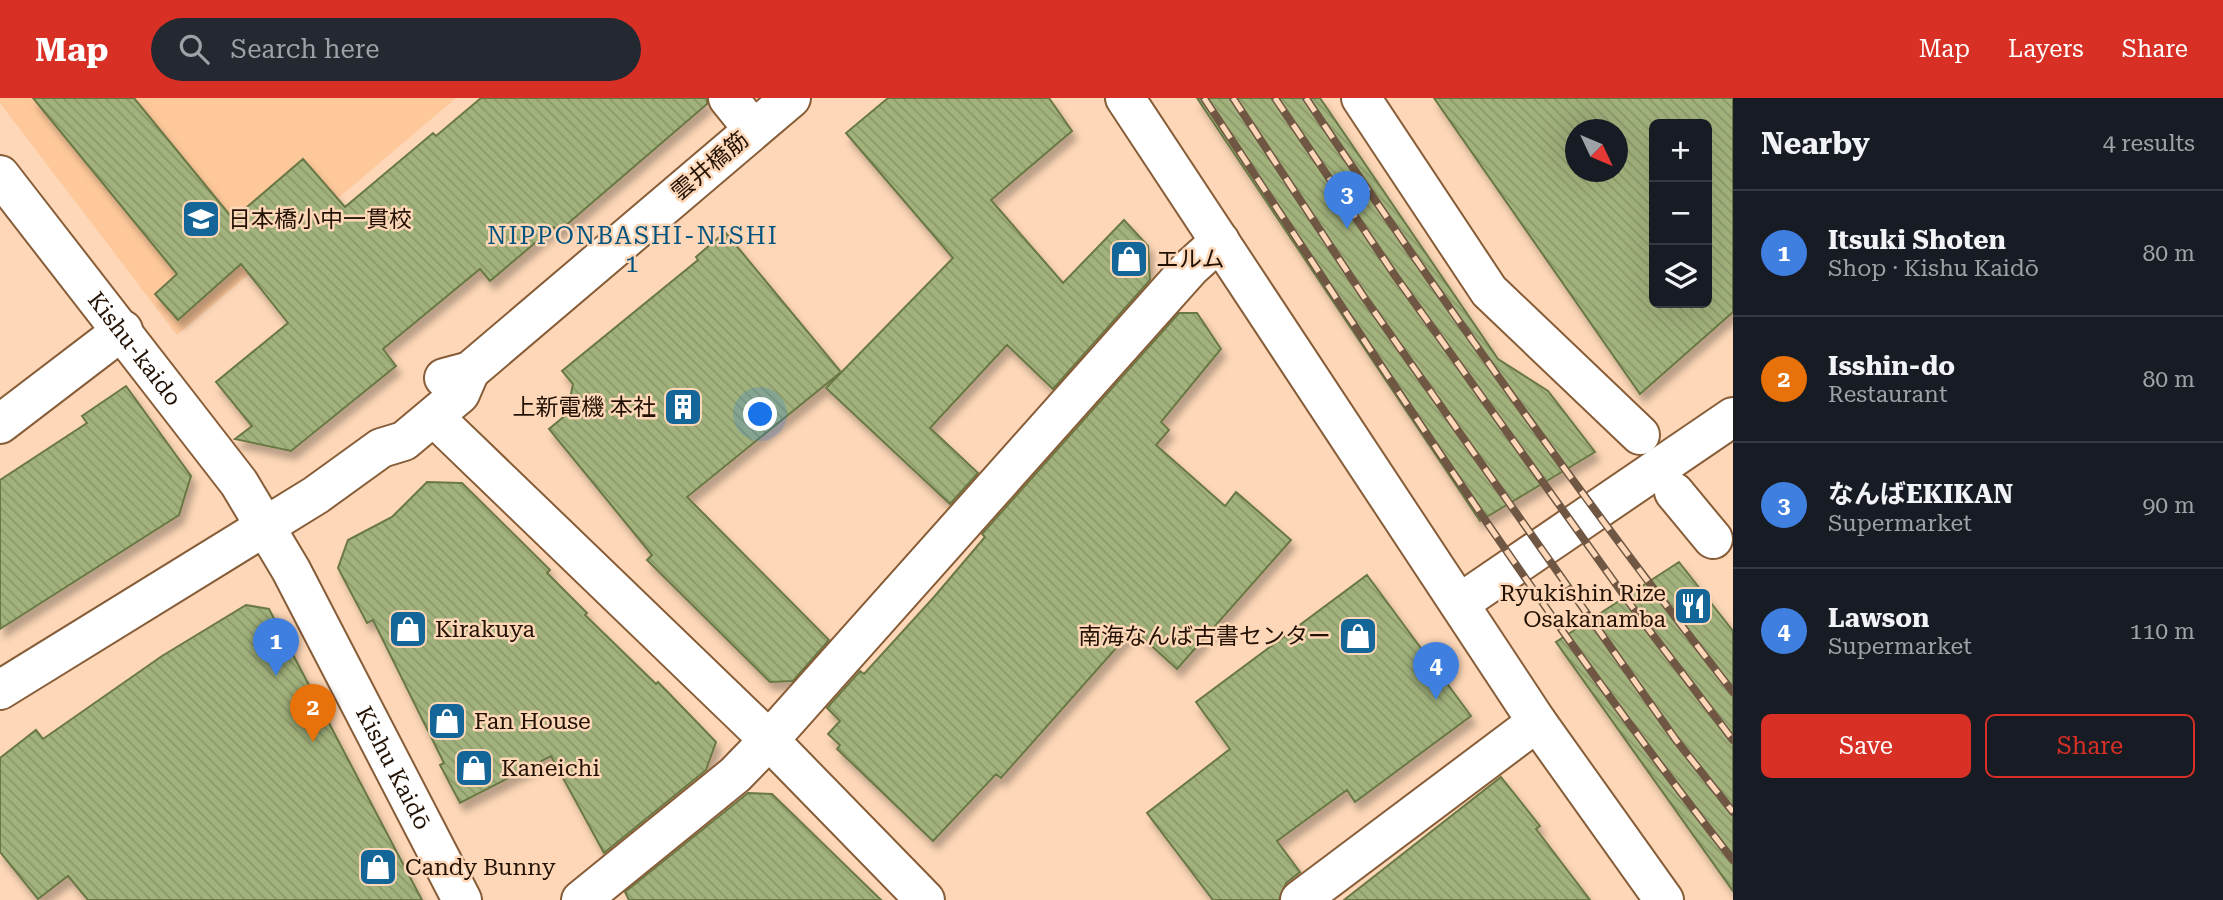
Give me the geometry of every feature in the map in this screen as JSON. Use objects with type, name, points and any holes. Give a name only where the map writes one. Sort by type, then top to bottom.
[{"type":"street","points":[[728,98],[753,129]]},
{"type":"street","name":"雲井橋筋","points":[[470,371],[791,98]]},
{"type":"street","points":[[1125,98],[1537,722],[1664,900]]},
{"type":"street","points":[[1361,98],[1489,291],[1640,435]]},
{"type":"street","name":"Kishu-kaido","points":[[0,175],[123,330],[239,483],[267,526]]},
{"type":"street","points":[[581,900],[735,775],[769,740],[1181,278],[1220,241]]},
{"type":"street","points":[[0,424],[123,330]]},
{"type":"street","points":[[0,690],[267,526],[359,467],[381,449],[404,441],[460,394],[470,371]]},
{"type":"street","points":[[381,449],[391,425],[400,417],[445,378],[470,371]]},
{"type":"street","points":[[434,417],[769,740],[925,900]]},
{"type":"street","points":[[1460,603],[1733,417]]},
{"type":"street","points":[[1674,492],[1713,540]]},
{"type":"street","name":"Kishu Kaidō","points":[[267,526],[461,900]]},
{"type":"street","points":[[1300,900],[1537,722]]},
{"type":"shaded area","name":"日本橋小中一貫校","points":[[0,98],[456,98],[177,335],[0,103]]},
{"type":"building","points":[[33,98],[134,98],[233,219],[303,159],[345,207],[433,133],[436,136],[481,98],[707,98],[707,104],[558,232],[554,227],[490,281],[480,269],[383,349],[396,366],[291,451],[235,439],[252,426],[216,382],[288,323],[241,264],[178,320],[155,294],[177,274]]},
{"type":"building","points":[[888,98],[1049,98],[1072,131],[991,200],[1063,283],[1124,220],[1148,246],[1150,280],[1053,389],[1007,345],[930,428],[978,473],[950,504],[826,388],[953,258],[846,133]]},
{"type":"building","points":[[1197,98],[1320,98],[1498,359],[1548,391],[1595,452],[1480,521]]},
{"type":"building","points":[[1434,98],[1733,98],[1733,312],[1640,394]]},
{"type":"building","name":"上新電機 本社","points":[[725,232],[841,372],[687,497],[829,640],[793,681],[770,682],[647,560],[652,555],[549,429],[567,414],[573,384],[562,371],[698,260],[696,257]]},
{"type":"building","points":[[1179,313],[1197,313],[1221,349],[1161,422],[1169,430],[1156,445],[1225,506],[1236,492],[1291,540],[1177,669],[1133,629],[1001,778],[996,774],[933,841],[837,749],[840,745],[828,734],[840,721],[827,708],[860,671],[864,674],[934,597],[985,537],[982,534]]},
{"type":"building","points":[[126,386],[191,476],[179,515],[0,629],[0,480],[87,423],[82,416]]},
{"type":"building","points":[[427,482],[462,483],[550,570],[547,573],[587,613],[585,615],[656,684],[658,682],[716,742],[706,770],[604,853],[551,756],[460,803],[440,765],[444,763],[373,620],[367,623],[338,568],[348,540],[392,517]]},
{"type":"building","points":[[1679,562],[1733,631],[1733,891],[1556,642]]},
{"type":"building","points":[[1367,575],[1471,716],[1355,802],[1347,790],[1277,841],[1300,872],[1286,883],[1279,900],[1213,900],[1147,813],[1230,749],[1196,702]]},
{"type":"building","points":[[246,605],[269,609],[422,900],[88,900],[68,876],[38,899],[0,852],[0,758],[36,730],[43,739],[162,656]]},
{"type":"building","points":[[1501,777],[1540,826],[1536,829],[1590,900],[1344,900]]},
{"type":"building","points":[[748,793],[772,794],[881,900],[629,900],[625,892]]},
{"type":"railway","points":[[1204,98],[1461,485],[1594,675],[1733,860]]},
{"type":"railway","points":[[1233,98],[1364,297],[1676,740],[1733,812]]},
{"type":"railway","points":[[1275,98],[1396,277],[1643,622],[1733,740]]},
{"type":"railway","points":[[1306,98],[1514,399],[1733,692]]},
{"type":"place","name":"日本橋小中一貫校","points":[[201,219]]},
{"type":"place","name":"なんばEKIKAN","points":[[1347,229]]},
{"type":"place","name":"エルム","points":[[1129,259]]},
{"type":"place","name":"上新電機 本社","points":[[683,407]]},
{"type":"place","name":"Ryukishin Rize Osakanamba","points":[[1693,606]]},
{"type":"place","name":"Kirakuya","points":[[408,629]]},
{"type":"place","name":"南海なんば古書センター","points":[[1358,636]]},
{"type":"place","name":"Itsuki Shoten","points":[[276,676]]},
{"type":"place","name":"Lawson","points":[[1436,700]]},
{"type":"place","name":"Fan House","points":[[447,721]]},
{"type":"place","name":"Isshin-do","points":[[313,742]]},
{"type":"place","name":"Kaneichi","points":[[474,768]]},
{"type":"place","name":"Candy Bunny","points":[[378,867]]},
{"type":"district","name":"NIPPONBASHI-NISHI 1","points":[[633,250]]}]
